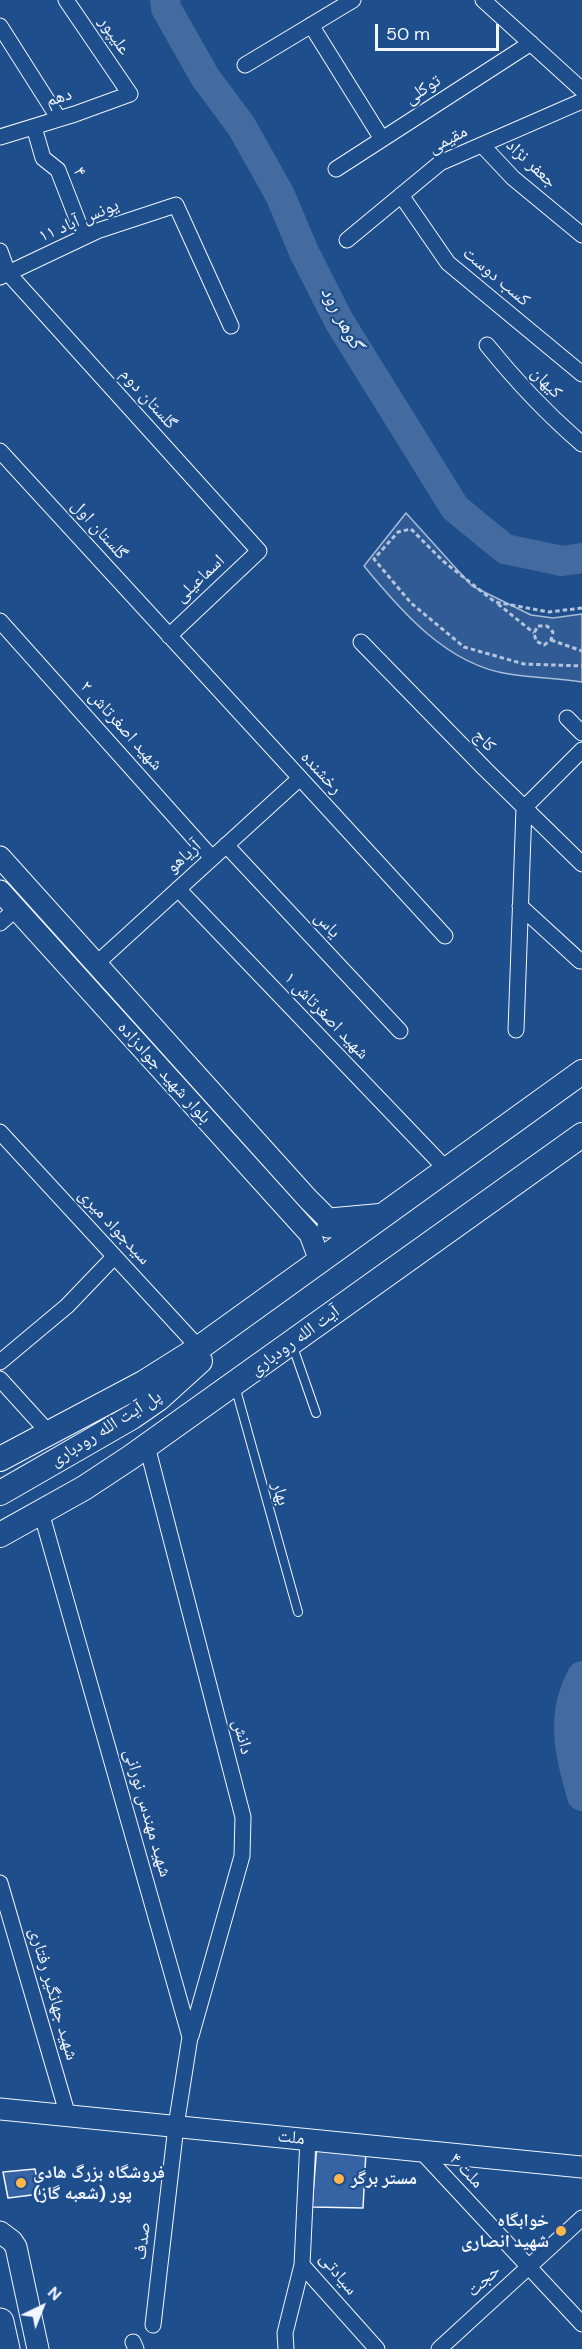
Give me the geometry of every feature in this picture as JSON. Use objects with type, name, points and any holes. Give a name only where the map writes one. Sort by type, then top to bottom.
[{"type":"highway","points":[[0,2322],[6,2349]]},
{"type":"main road","points":[[0,1459],[145,1382],[199,1348],[582,1072]]},
{"type":"main road","name":"آیت الله رودباری","points":[[0,1535],[90,1485],[147,1446],[582,1135]]},
{"type":"main road","name":"پل آیت الله رودباری","points":[[0,1493],[132,1417],[158,1399],[257,1306]]},
{"type":"street","name":"علیپور","points":[[66,0],[130,94]]},
{"type":"street","points":[[483,0],[582,90]]},
{"type":"street","points":[[245,65],[346,2]]},
{"type":"street","points":[[311,25],[382,139]]},
{"type":"street","points":[[0,27],[58,119]]},
{"type":"street","name":"توکلی","points":[[336,169],[531,44]]},
{"type":"street","name":"دهم","points":[[0,137],[130,94]]},
{"type":"street","name":"مقیمی","points":[[347,240],[440,163],[582,101]]},
{"type":"street","name":"۴","points":[[34,126],[42,159],[58,170],[84,237]]},
{"type":"street","name":"جعفر نژاد","points":[[482,145],[513,178],[582,235]]},
{"type":"street","name":"کسب دوست","points":[[401,195],[448,263],[582,374]]},
{"type":"street","name":"یونس آباد ۱۱","points":[[4,275],[84,237],[176,205],[231,326]]},
{"type":"street","points":[[0,251],[4,275]]},
{"type":"street","name":"گلستان دوم","points":[[4,275],[259,551]]},
{"type":"street","name":"کیهان","points":[[487,345],[508,372],[554,420],[582,444]]},
{"type":"street","name":"گلستان اول","points":[[0,451],[169,636]]},
{"type":"street","name":"اسماعیلی","points":[[169,636],[259,551]]},
{"type":"street","name":"شهید اصغرتاش ۲","points":[[0,621],[212,858]]},
{"type":"street","name":"رخشنده","points":[[169,636],[445,936]]},
{"type":"street","name":"کاج","points":[[362,642],[582,864]]},
{"type":"street","points":[[567,718],[582,733]]},
{"type":"street","points":[[516,1030],[524,808],[582,750]]},
{"type":"street","name":"آریاهو","points":[[96,963],[299,779]]},
{"type":"street","name":"یاس","points":[[226,846],[400,1031]]},
{"type":"street","name":"بلوار شهید جوادزاده","points":[[0,857],[308,1198],[349,1240]]},
{"type":"street","name":"شهید اصغرتاش ۱","points":[[178,889],[447,1170]]},
{"type":"street","name":"بلوار شهید جوادزاده","points":[[0,891],[310,1234],[320,1261]]},
{"type":"street","points":[[520,906],[580,961]]},
{"type":"street","points":[[0,923],[16,909]]},
{"type":"street","points":[[79,979],[96,963]]},
{"type":"street","name":"سیدجواد میری","points":[[0,1132],[199,1348]]},
{"type":"street","points":[[310,1234],[321,1234],[326,1230],[330,1219],[386,1214]]},
{"type":"street","points":[[0,1362],[67,1306],[114,1257]]},
{"type":"street","points":[[0,1379],[49,1433]]},
{"type":"street","name":"دانش","points":[[147,1446],[243,1817],[242,1856],[190,2037]]},
{"type":"street","name":"شهید مهندس نورانی","points":[[41,1512],[190,2037],[176,2126]]},
{"type":"street","name":"شهید جهانگیر رفتاری","points":[[0,1883],[68,2116]]},
{"type":"street","name":"ملت","points":[[1,2110],[582,2167]]},
{"type":"street","name":"صدف","points":[[153,2325],[176,2126]]},
{"type":"street","name":"سیادتی","points":[[308,2139],[302,2265],[377,2349]]},
{"type":"street","name":"ملت ۴","points":[[420,2150],[582,2324]]},
{"type":"street","name":"حجت","points":[[439,2349],[582,2218]]},
{"type":"street","points":[[0,2232],[16,2247],[38,2349]]},
{"type":"street","points":[[286,2349],[285,2333],[302,2265]]},
{"type":"lane","points":[[292,1343],[316,1413]]},
{"type":"lane","name":"بهار","points":[[234,1385],[298,1612]]},
{"type":"path","points":[[534,633],[538,626],[547,626],[553,632],[551,640],[544,645],[536,641],[534,633],[443,561],[411,529],[398,532],[374,559],[411,603],[464,647],[524,664],[582,666]]},
{"type":"path","points":[[495,602],[549,612],[582,608]]},
{"type":"path","points":[[551,640],[582,651]]},
{"type":"shaded area","points":[[406,513],[472,586],[531,615],[553,618],[582,614],[582,682],[509,674],[486,669],[446,648],[410,618],[364,566]]},
{"type":"building","name":"مستر برگر","points":[[317,2145],[366,2151],[363,2208],[312,2207]]},
{"type":"building","name":"فروشگاه بزرگ هادی پور (شعبه گاز)","points":[[35,2169],[40,2194],[8,2198],[3,2172]]},
{"type":"waterway","name":"گوهر رود","points":[[165,0],[166,8],[205,77],[242,127],[280,195],[304,252],[339,321],[455,508],[505,549],[562,561],[582,558]]},
{"type":"waterway","name":"گوهر رود","points":[[582,1676],[575,1691],[569,1721],[571,1750],[582,1796]]},
{"type":"place","name":"مستر برگر","points":[[339,2179]]},
{"type":"place","name":"فروشگاه بزرگ هادی پور (شعبه گاز)","points":[[21,2183]]},
{"type":"place","name":"خوابگاه شهید انصاری","points":[[561,2231]]}]
